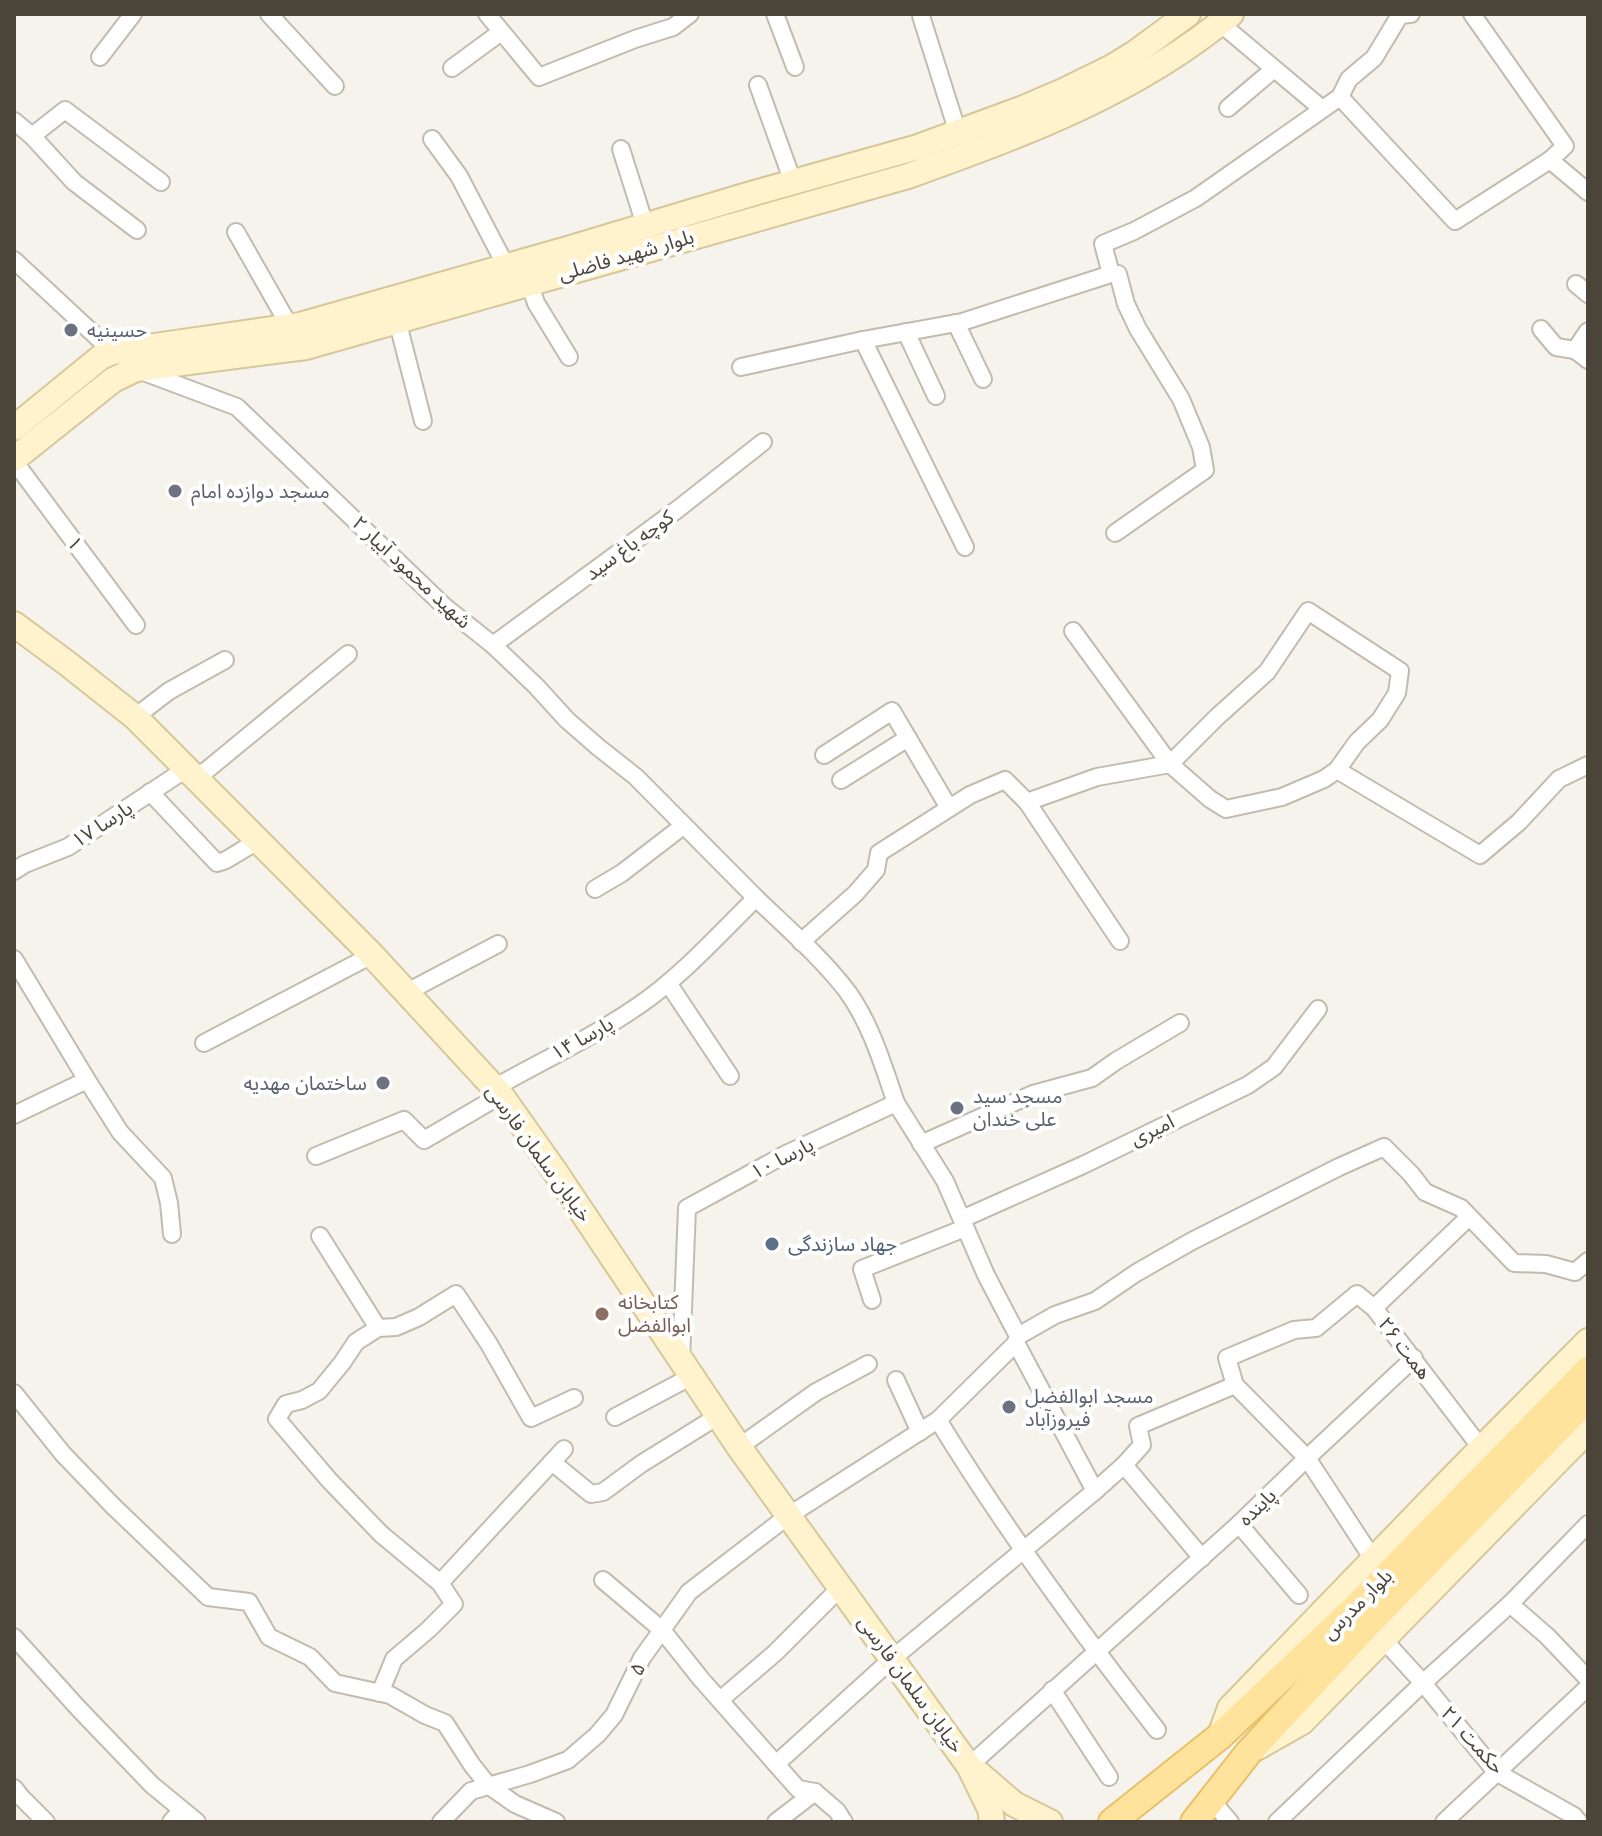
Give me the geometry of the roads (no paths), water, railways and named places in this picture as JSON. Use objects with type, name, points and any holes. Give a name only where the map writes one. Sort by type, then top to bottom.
[{"type":"main road","name":"بلوار شهید فاضلی","points":[[14,428],[101,357],[113,352],[249,343],[306,347],[908,176],[1083,106],[1141,63],[1163,22],[1188,14]]},
{"type":"main road","name":"بلوار شهید فاضلی","points":[[14,460],[113,380],[136,369],[249,343],[290,327],[918,147],[1021,109],[1112,67],[1141,63],[1198,40],[1225,18]]},
{"type":"main road","name":"خیابان سلمان فارسی","points":[[14,624],[135,717],[372,955],[498,1092],[554,1170],[739,1447],[969,1766],[990,1809],[992,1822]]},
{"type":"main road","points":[[1220,1736],[1230,1708],[1588,1341]]},
{"type":"main road","name":"بلوار مدرس","points":[[1112,1822],[1220,1736],[1353,1610],[1588,1370]]},
{"type":"main road","name":"بلوار مدرس","points":[[1194,1822],[1249,1752],[1370,1622],[1588,1398]]},
{"type":"main road","points":[[1249,1752],[1302,1722],[1588,1430]]},
{"type":"main road","name":"خیابان سلمان فارسی","points":[[969,1766],[1014,1804],[1050,1822]]},
{"type":"street","points":[[100,57],[133,14]]},
{"type":"street","points":[[269,14],[335,86]]},
{"type":"street","points":[[487,14],[539,77],[673,27],[690,14]]},
{"type":"street","points":[[775,14],[795,67]]},
{"type":"street","points":[[1111,274],[1103,244],[1196,198],[1340,97],[1349,79],[1374,58],[1400,15],[1411,14]]},
{"type":"street","points":[[1340,97],[1455,221],[1550,160],[1565,146],[1472,14]]},
{"type":"street","points":[[921,16],[958,133]]},
{"type":"street","points":[[1225,18],[1274,69],[1321,108]]},
{"type":"street","points":[[452,68],[501,32]]},
{"type":"street","points":[[1228,108],[1274,69]]},
{"type":"street","points":[[758,85],[793,182]]},
{"type":"street","points":[[32,136],[65,110],[161,182]]},
{"type":"street","points":[[14,121],[74,182],[137,230]]},
{"type":"street","points":[[432,139],[459,176],[506,266]]},
{"type":"street","points":[[621,149],[645,225]]},
{"type":"street","points":[[1550,160],[1588,192]]},
{"type":"street","points":[[236,232],[290,327]]},
{"type":"street","points":[[14,260],[113,352]]},
{"type":"street","points":[[741,367],[956,323],[1118,274],[1126,304],[1138,329],[1181,399],[1201,447],[1205,470],[1115,533]]},
{"type":"street","points":[[529,282],[536,303],[569,357]]},
{"type":"street","points":[[397,320],[423,421]]},
{"type":"street","points":[[956,323],[983,379]]},
{"type":"street","points":[[1541,329],[1556,347],[1582,355],[1588,331]]},
{"type":"street","points":[[906,332],[936,396]]},
{"type":"street","points":[[863,340],[965,547]]},
{"type":"street","name":"شهید محمود آبیار ۲","points":[[136,369],[237,407],[444,606],[493,645],[567,720],[636,777],[847,991],[866,1023],[896,1103]]},
{"type":"street","name":"کوچه باغ سید","points":[[493,645],[678,509],[763,442]]},
{"type":"street","name":"۱","points":[[14,460],[136,625]]},
{"type":"street","points":[[1027,802],[1097,777],[1170,764],[1267,672],[1308,611],[1400,671],[1397,693],[1380,720],[1357,742],[1337,770],[1324,779],[1282,797],[1226,809],[1170,764],[1073,631]]},
{"type":"street","name":"پارسا ۱۷","points":[[14,871],[68,847],[150,792],[191,774],[348,654]]},
{"type":"street","points":[[135,717],[169,691],[225,660]]},
{"type":"street","points":[[824,755],[892,711],[949,808]]},
{"type":"street","points":[[841,780],[908,738]]},
{"type":"street","points":[[1337,770],[1480,855],[1519,822],[1559,779],[1588,765]]},
{"type":"street","points":[[801,942],[855,894],[876,870],[879,853],[970,795],[1005,780],[1027,802],[1120,941]]},
{"type":"street","points":[[150,792],[217,863],[259,840]]},
{"type":"street","points":[[595,889],[622,873],[683,826]]},
{"type":"street","name":"پارسا ۱۴","points":[[316,1156],[404,1120],[424,1140],[638,1006],[668,983],[756,898]]},
{"type":"street","points":[[407,992],[498,944]]},
{"type":"street","points":[[204,1043],[372,955]]},
{"type":"street","points":[[14,959],[120,1132],[163,1178],[172,1234]]},
{"type":"street","points":[[668,983],[730,1076]]},
{"type":"street","name":"امیری","points":[[872,1300],[862,1269],[1248,1085],[1274,1067],[1318,1009]]},
{"type":"street","points":[[921,1144],[1033,1094],[1092,1078],[1180,1023]]},
{"type":"street","points":[[14,1115],[87,1080]]},
{"type":"street","points":[[896,1103],[945,1181],[1017,1340],[1095,1491]]},
{"type":"street","name":"پارسا ۱۰","points":[[686,1368],[687,1208],[786,1154],[896,1103]]},
{"type":"street","name":"۵","points":[[441,1822],[471,1791],[568,1760],[597,1735],[614,1715],[642,1658],[689,1592],[788,1516],[938,1420],[1017,1340],[1055,1315],[1095,1301],[1192,1241],[1384,1147],[1425,1192],[1461,1208],[1469,1217]]},
{"type":"street","points":[[1374,1308],[1469,1217],[1514,1263],[1581,1267]]},
{"type":"street","points":[[320,1236],[378,1328]]},
{"type":"street","points":[[380,1693],[394,1659],[454,1604],[440,1583],[381,1534],[329,1480],[277,1419],[286,1404],[319,1391],[356,1342],[378,1328],[396,1327],[419,1317],[456,1294],[531,1418],[574,1398]]},
{"type":"street","name":"همت ۲۶","points":[[1235,1385],[1227,1358],[1294,1330],[1316,1328],[1357,1294],[1374,1308],[1481,1448]]},
{"type":"street","name":"پاینده","points":[[969,1766],[1202,1558],[1414,1358]]},
{"type":"street","points":[[739,1447],[816,1392],[868,1364]]},
{"type":"street","points":[[615,1417],[686,1368]]},
{"type":"street","points":[[896,1380],[920,1432]]},
{"type":"street","points":[[776,1764],[893,1658],[1124,1465],[1142,1445],[1138,1426],[1235,1385],[1307,1458],[1373,1559]]},
{"type":"street","points":[[14,1393],[63,1454],[208,1597],[249,1602],[269,1637],[310,1657],[335,1683],[390,1695],[445,1723],[488,1785],[515,1804],[556,1822]]},
{"type":"street","points":[[552,1462],[591,1494],[603,1492],[641,1464],[718,1416]]},
{"type":"street","points":[[938,1420],[975,1481],[1026,1548],[1052,1592],[1157,1730]]},
{"type":"street","points":[[440,1583],[564,1449]]},
{"type":"street","points":[[1124,1465],[1202,1558]]},
{"type":"street","points":[[1239,1524],[1299,1595]]},
{"type":"street","points":[[1277,1822],[1510,1604],[1588,1524]]},
{"type":"street","points":[[603,1580],[662,1630],[798,1789],[815,1792],[837,1811],[844,1822]]},
{"type":"street","points":[[720,1700],[775,1653],[841,1587]]},
{"type":"street","points":[[1510,1604],[1547,1636],[1588,1679]]},
{"type":"street","points":[[14,1637],[152,1785],[176,1816],[197,1822]]},
{"type":"street","name":"حکمت ۲۱","points":[[1383,1639],[1496,1772],[1574,1816],[1579,1822]]},
{"type":"street","points":[[1444,1822],[1588,1687]]},
{"type":"street","points":[[1052,1690],[1109,1777]]},
{"type":"street","points":[[14,1788],[46,1822]]},
{"type":"street","points":[[776,1822],[815,1792]]},
{"type":"street","points":[[1211,1800],[1230,1822]]},
{"type":"place","name":"حسینیه","points":[[71,330]]},
{"type":"place","name":"مسجد دوازده امام","points":[[175,491]]},
{"type":"place","name":"ساختمان مهدیه","points":[[383,1083]]},
{"type":"place","name":"مسجد سید علی خندان","points":[[957,1108]]},
{"type":"place","name":"جهاد سازندگی","points":[[772,1244]]},
{"type":"place","name":"کتابخانه ابوالفضل","points":[[602,1314]]},
{"type":"place","name":"مسجد ابوالفضل فیروزآباد","points":[[1009,1407]]}]
